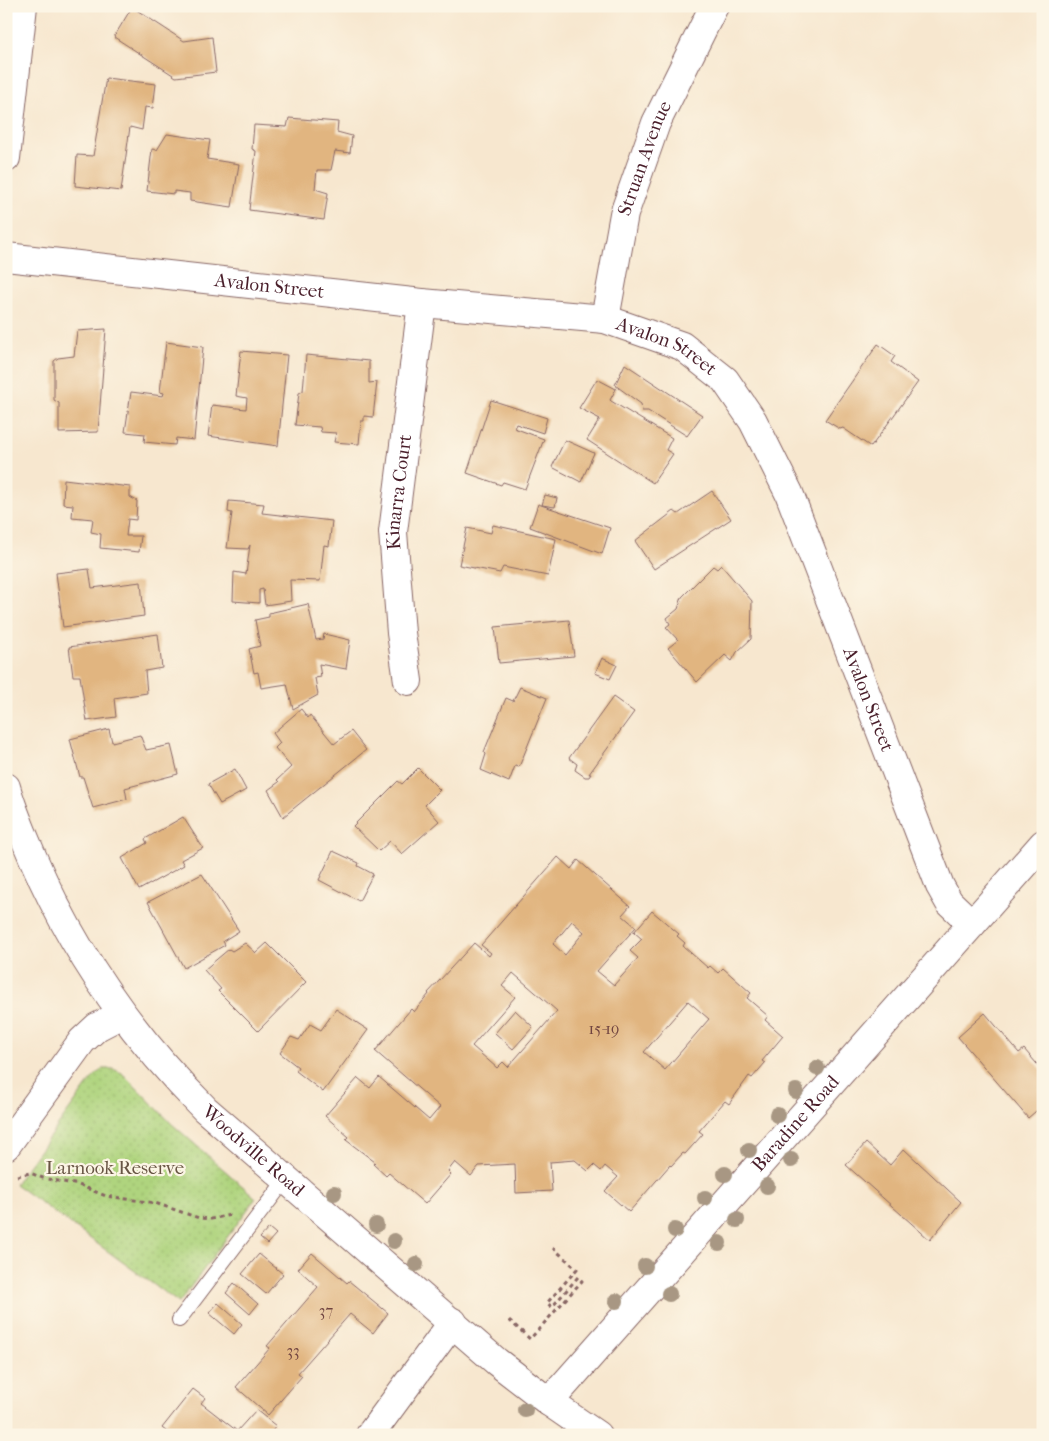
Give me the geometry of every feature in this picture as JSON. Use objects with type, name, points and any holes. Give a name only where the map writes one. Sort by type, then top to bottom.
[{"type":"street","points":[[6,158],[22,6]]},
{"type":"street","name":"Struan Avenue","points":[[605,320],[624,214],[656,123],[714,6]]},
{"type":"street","name":"Avalon Street","points":[[6,257],[422,303],[605,320],[682,346],[725,380],[753,421],[789,493],[940,886],[949,902],[972,924]]},
{"type":"street","name":"Kinarra Court","points":[[408,681],[401,633],[393,532],[422,303]]},
{"type":"street","name":"Woodville Road","points":[[6,787],[12,810],[68,933],[122,1014],[172,1076],[205,1109],[497,1362],[549,1402],[597,1435]]},
{"type":"street","name":"Baradine Road","points":[[549,1402],[1043,844]]},
{"type":"street","points":[[6,1146],[82,1042],[98,1027],[122,1014]]},
{"type":"street","points":[[370,1435],[453,1322]]},
{"type":"lane","points":[[179,1320],[286,1179]]},
{"type":"path","points":[[17,1176],[30,1173],[43,1178],[79,1185],[106,1196],[155,1203],[199,1218],[227,1216],[267,1203]]},
{"type":"path","points":[[508,1320],[530,1339],[582,1281],[578,1277],[552,1307],[547,1303],[577,1269],[553,1248]]},
{"type":"green space","name":"Larnook Reserve","points":[[102,1069],[113,1069],[122,1073],[172,1124],[256,1198],[179,1303],[15,1184],[92,1079]]},
{"type":"building","points":[[132,7],[184,41],[212,37],[216,72],[176,77],[114,37]]},
{"type":"building","points":[[106,78],[156,84],[153,108],[145,107],[142,130],[130,127],[121,191],[75,186],[77,155],[93,156]]},
{"type":"building","points":[[289,118],[338,122],[337,132],[352,136],[350,153],[335,151],[331,170],[317,170],[315,189],[328,193],[324,220],[249,210],[256,151],[252,149],[254,125],[287,127]]},
{"type":"building","points":[[167,134],[210,140],[207,159],[239,164],[232,207],[190,201],[190,193],[174,191],[174,194],[147,191],[152,149],[157,150]]},
{"type":"building","points":[[106,329],[98,432],[59,433],[59,403],[54,400],[54,361],[58,358],[74,356],[77,331]]},
{"type":"building","points":[[166,342],[203,347],[194,440],[176,438],[175,445],[144,442],[145,434],[125,432],[131,392],[163,396],[164,393],[160,392]]},
{"type":"building","points":[[878,344],[895,356],[891,362],[918,382],[871,447],[843,428],[840,429],[825,420]]},
{"type":"building","points":[[241,351],[287,355],[278,446],[208,436],[212,405],[246,409],[247,398],[236,396]]},
{"type":"building","points":[[306,355],[369,361],[369,383],[377,382],[373,417],[364,416],[364,421],[361,421],[359,444],[334,442],[336,433],[321,432],[320,427],[295,425],[299,393],[303,391]]},
{"type":"building","points":[[625,364],[702,415],[687,436],[648,411],[642,411],[641,404],[615,385]]},
{"type":"building","points":[[597,379],[616,389],[611,401],[672,438],[666,450],[673,454],[653,483],[587,440],[600,419],[579,408]]},
{"type":"building","points":[[491,400],[547,418],[543,433],[516,424],[514,428],[544,439],[525,489],[503,482],[501,485],[467,473]]},
{"type":"building","points":[[565,440],[594,453],[581,482],[552,467]]},
{"type":"building","points":[[64,479],[130,487],[130,497],[137,501],[136,520],[128,519],[126,536],[141,536],[139,552],[100,548],[101,534],[91,532],[93,519],[72,517],[73,505],[63,504]]},
{"type":"building","points":[[712,491],[731,519],[654,569],[635,541],[674,511],[678,514]]},
{"type":"building","points":[[545,495],[557,498],[555,507],[542,505]]},
{"type":"building","points":[[229,501],[264,504],[262,513],[332,521],[329,546],[324,545],[320,581],[290,580],[291,601],[265,605],[263,589],[259,590],[259,603],[233,601],[234,572],[246,574],[250,545],[248,549],[227,548],[232,513],[228,512]]},
{"type":"building","points":[[538,504],[610,528],[602,554],[530,527]]},
{"type":"building","points":[[493,525],[556,539],[548,576],[503,567],[500,573],[459,565],[467,528],[491,533]]},
{"type":"building","points":[[721,565],[752,601],[751,639],[737,652],[732,661],[725,655],[697,682],[668,648],[678,640],[666,627],[670,624],[667,618],[678,609],[682,597],[713,566],[717,569]]},
{"type":"building","points":[[89,569],[92,588],[141,582],[144,616],[63,627],[56,573]]},
{"type":"building","points":[[308,604],[316,640],[323,639],[324,634],[350,640],[346,669],[319,664],[321,677],[315,678],[318,695],[293,709],[287,684],[261,688],[258,672],[254,673],[249,649],[260,646],[255,620],[269,617],[269,613]]},
{"type":"building","points":[[569,620],[574,656],[499,663],[495,627]]},
{"type":"building","points":[[158,634],[162,668],[145,671],[147,693],[114,698],[116,717],[87,721],[80,676],[73,676],[69,647]]},
{"type":"building","points":[[602,658],[617,665],[610,679],[595,673]]},
{"type":"building","points":[[520,687],[547,698],[519,767],[515,766],[509,782],[481,770],[486,754],[484,752],[506,698],[513,701]]},
{"type":"building","points":[[613,697],[634,712],[589,774],[591,774],[589,777],[585,777],[575,770],[577,764],[569,758]]},
{"type":"building","points":[[301,709],[308,718],[310,715],[334,744],[351,731],[366,750],[283,817],[268,790],[279,782],[277,780],[291,767],[275,748],[280,743],[273,733]]},
{"type":"building","points":[[109,729],[112,742],[140,735],[146,750],[171,745],[178,774],[125,788],[127,799],[93,808],[83,777],[80,777],[70,739]]},
{"type":"building","points":[[418,768],[440,790],[425,805],[439,821],[402,854],[390,841],[379,851],[353,826],[398,781],[402,784]]},
{"type":"building","points":[[235,769],[246,790],[220,804],[208,784]]},
{"type":"building","points":[[183,817],[203,848],[181,860],[184,865],[139,890],[122,858],[147,843],[145,839]]},
{"type":"building","points":[[333,851],[359,863],[358,866],[373,874],[359,901],[319,880]]},
{"type":"building","points":[[558,857],[571,869],[578,860],[630,906],[622,915],[636,927],[597,971],[614,985],[638,958],[630,951],[642,939],[634,932],[652,911],[679,934],[677,936],[685,943],[683,946],[708,968],[710,966],[718,973],[723,968],[751,993],[747,998],[768,1016],[765,1020],[783,1036],[762,1061],[765,1063],[752,1078],[749,1076],[729,1104],[725,1101],[699,1131],[703,1134],[685,1154],[683,1153],[670,1165],[629,1212],[605,1191],[618,1177],[605,1166],[601,1171],[594,1165],[588,1171],[575,1160],[550,1162],[552,1191],[516,1193],[515,1164],[479,1166],[471,1176],[455,1162],[448,1171],[451,1174],[425,1204],[389,1173],[386,1176],[373,1164],[375,1162],[346,1140],[349,1137],[325,1116],[358,1078],[370,1088],[379,1077],[429,1120],[440,1107],[375,1051],[411,1009],[414,1012],[428,993],[474,943],[489,956],[491,953],[481,945]],"holes":[[[572,921],[584,932],[565,955],[553,944]],[[513,973],[557,1011],[508,1067],[503,1062],[497,1068],[472,1046],[515,997],[502,986]],[[688,1001],[709,1019],[665,1070],[644,1052]]]},
{"type":"building","points":[[202,874],[239,931],[223,941],[225,945],[184,968],[148,902]]},
{"type":"building","points":[[245,943],[256,953],[267,943],[306,982],[258,1031],[218,991],[221,989],[204,970],[229,949],[232,951]]},
{"type":"building","points":[[336,1009],[368,1030],[323,1092],[296,1071],[298,1067],[280,1053],[291,1037],[299,1040],[310,1024],[321,1030]]},
{"type":"building","points":[[515,1010],[533,1027],[513,1049],[495,1033]]},
{"type":"building","points":[[985,1013],[1019,1053],[1024,1049],[1043,1071],[1043,1105],[1028,1118],[958,1037]]},
{"type":"building","points":[[866,1143],[890,1165],[904,1149],[961,1202],[930,1240],[846,1165]]},
{"type":"building","points":[[269,1228],[276,1234],[267,1244],[260,1238]]},
{"type":"building","points":[[312,1253],[347,1283],[349,1281],[388,1313],[373,1333],[350,1314],[298,1373],[302,1376],[268,1415],[236,1387],[270,1348],[267,1346],[318,1287],[298,1269]]},
{"type":"building","points":[[259,1254],[283,1274],[266,1294],[242,1274]]},
{"type":"building","points":[[234,1283],[258,1304],[250,1314],[226,1293]]},
{"type":"building","points":[[218,1303],[242,1324],[234,1334],[209,1313]]},
{"type":"building","points":[[193,1389],[205,1398],[201,1403],[237,1431],[256,1410],[276,1426],[269,1435],[171,1435],[162,1428]]}]
